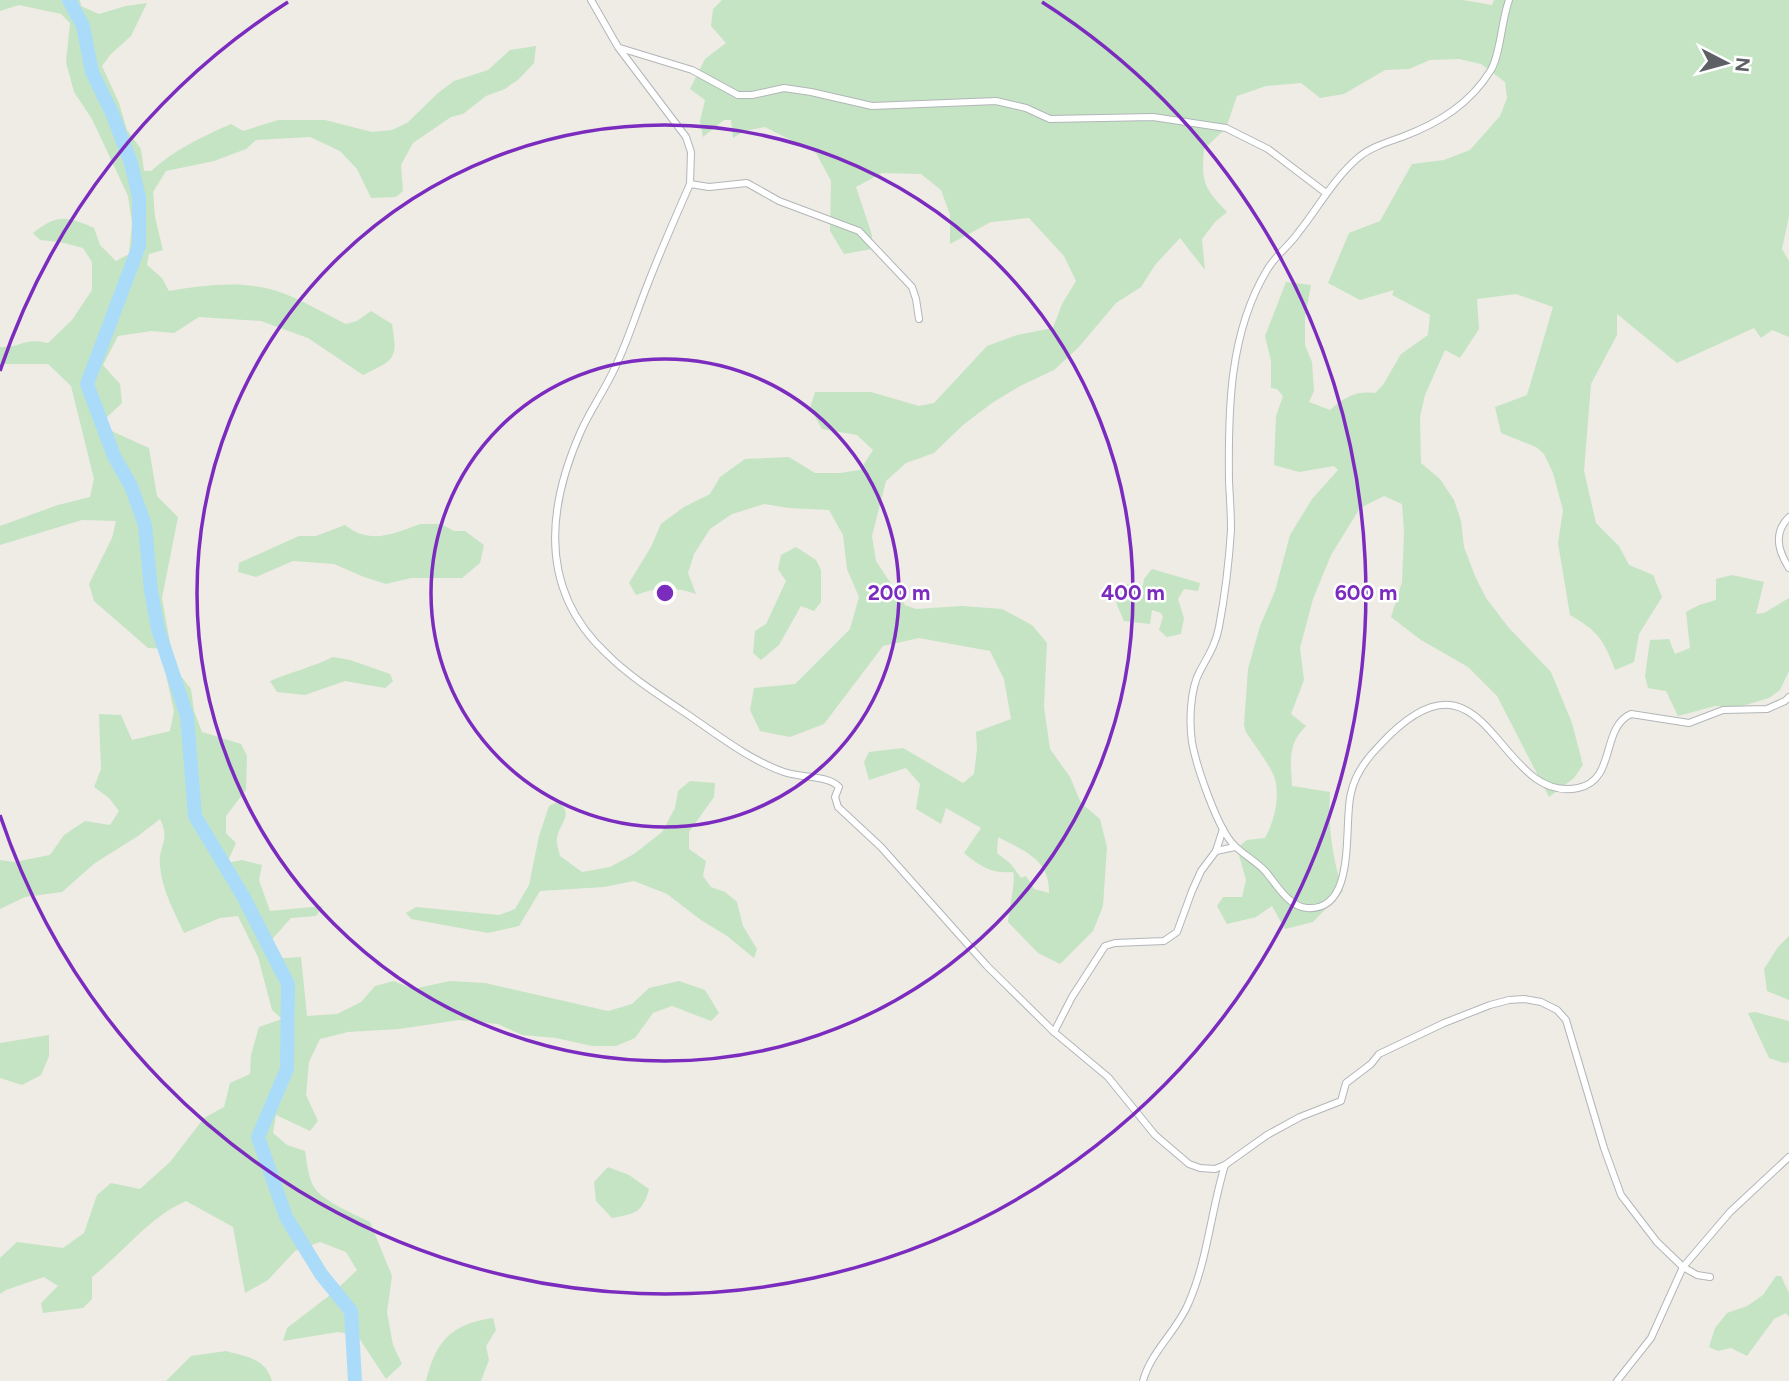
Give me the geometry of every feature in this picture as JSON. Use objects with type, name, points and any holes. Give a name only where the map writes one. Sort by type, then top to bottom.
[{"type":"street","points":[[591,0],[618,47],[686,137],[691,152],[690,184],[619,360],[580,433],[564,481],[555,524],[557,569],[563,591],[586,631],[608,656],[682,711],[759,761],[792,775],[837,784],[839,787],[835,797],[838,807],[881,847],[986,965],[1054,1032],[1108,1077],[1155,1135],[1177,1156],[1200,1168],[1215,1169],[1225,1165],[1267,1135],[1300,1117],[1341,1101],[1346,1083],[1371,1064],[1379,1054],[1444,1023],[1490,1005],[1524,999],[1541,1002],[1557,1010],[1566,1020],[1604,1148],[1622,1195],[1657,1242],[1683,1267],[1697,1275],[1710,1277]]},
{"type":"street","points":[[1509,0],[1495,60],[1466,101],[1432,124],[1360,156],[1326,193],[1297,234],[1270,265],[1244,316],[1233,374],[1229,462],[1231,530],[1225,587],[1216,642],[1197,674],[1191,725],[1192,744],[1223,830],[1235,846],[1256,861],[1294,904],[1309,909],[1327,902],[1338,890],[1345,873],[1347,813],[1356,776],[1376,748],[1397,727],[1423,709],[1448,705],[1463,709],[1479,719],[1513,757],[1539,780],[1556,787],[1575,788],[1583,786],[1603,769],[1617,723],[1623,717],[1631,714],[1689,723],[1723,709],[1767,709],[1785,702],[1789,697]]},
{"type":"street","points":[[618,47],[692,70],[738,94],[752,95],[784,88],[872,106],[996,101],[1026,108],[1051,119],[1153,117],[1226,128],[1268,149],[1326,193]]},
{"type":"street","points":[[690,184],[709,187],[747,183],[779,201],[859,231],[912,287],[919,319]]},
{"type":"street","points":[[1789,517],[1782,525],[1778,537],[1782,556],[1789,568]]},
{"type":"street","points":[[1054,1032],[1072,997],[1105,946],[1109,943],[1164,941],[1177,932],[1192,891],[1216,851],[1223,830]]},
{"type":"street","points":[[1216,851],[1235,846]]},
{"type":"street","points":[[1617,1381],[1651,1338],[1683,1267],[1730,1212],[1789,1157]]},
{"type":"street","points":[[1143,1381],[1149,1365],[1189,1304],[1225,1165]]},
{"type":"green space","points":[[0,0],[80,0],[81,6],[99,14],[147,3],[131,36],[102,66],[119,103],[127,130],[141,149],[144,171],[151,171],[179,150],[231,124],[243,131],[278,120],[325,120],[372,132],[392,130],[407,123],[454,81],[488,70],[510,50],[536,46],[534,63],[519,79],[505,89],[486,96],[463,114],[451,117],[413,143],[401,165],[403,191],[396,197],[371,198],[357,169],[340,151],[310,137],[256,140],[246,149],[214,161],[166,171],[153,192],[155,217],[163,250],[149,254],[147,265],[162,278],[169,291],[223,285],[264,288],[295,298],[346,324],[357,321],[371,311],[392,324],[394,345],[394,352],[388,361],[363,375],[308,338],[261,321],[199,317],[174,333],[151,331],[118,336],[103,365],[120,384],[122,403],[107,417],[107,429],[149,448],[157,496],[178,517],[162,598],[171,649],[148,648],[94,601],[89,584],[112,538],[116,521],[82,520],[0,545],[0,526],[58,505],[90,497],[94,479],[71,386],[48,364],[0,364],[0,347],[33,341],[48,343],[72,320],[92,290],[92,262],[83,248],[40,240],[33,233],[56,220],[76,221],[94,228],[100,245],[116,261],[129,254],[132,223],[128,196],[92,119],[74,92],[66,62],[70,23],[61,14],[19,5],[0,11]]},
{"type":"green space","points":[[722,0],[1463,0],[1492,5],[1494,0],[1789,0],[1789,216],[1782,249],[1789,261],[1789,337],[1772,330],[1761,338],[1754,328],[1677,363],[1617,314],[1617,335],[1591,384],[1584,471],[1596,523],[1619,546],[1629,565],[1653,575],[1662,597],[1639,634],[1634,662],[1615,670],[1599,637],[1570,615],[1558,543],[1563,510],[1553,473],[1544,454],[1536,447],[1501,433],[1495,407],[1527,395],[1553,307],[1516,294],[1477,299],[1479,329],[1460,358],[1445,350],[1425,395],[1420,417],[1421,463],[1440,479],[1454,500],[1461,521],[1464,547],[1486,598],[1509,628],[1551,672],[1572,723],[1583,765],[1574,778],[1549,797],[1497,696],[1468,667],[1421,640],[1391,617],[1402,582],[1404,533],[1402,504],[1384,496],[1360,508],[1331,555],[1313,599],[1300,648],[1304,680],[1291,714],[1306,726],[1293,746],[1292,786],[1330,792],[1332,842],[1343,891],[1313,922],[1285,929],[1272,906],[1256,917],[1227,924],[1217,906],[1223,897],[1242,897],[1246,880],[1237,848],[1247,840],[1265,838],[1276,802],[1273,774],[1244,725],[1248,669],[1260,626],[1275,591],[1290,535],[1312,499],[1338,470],[1334,466],[1299,472],[1274,465],[1276,416],[1283,396],[1277,389],[1271,388],[1271,361],[1265,336],[1286,282],[1311,285],[1305,318],[1305,345],[1312,362],[1314,391],[1309,402],[1330,410],[1351,396],[1375,393],[1383,385],[1401,354],[1428,335],[1430,315],[1392,295],[1394,290],[1360,300],[1328,283],[1349,233],[1380,221],[1412,164],[1444,160],[1470,150],[1500,116],[1507,98],[1505,82],[1481,64],[1459,59],[1430,60],[1409,69],[1385,70],[1344,94],[1320,98],[1301,83],[1266,86],[1237,96],[1226,128],[1204,149],[1203,169],[1206,184],[1213,197],[1227,212],[1202,239],[1205,270],[1180,238],[1155,265],[1141,287],[1116,303],[1078,348],[1054,370],[992,403],[963,425],[934,453],[906,463],[886,481],[872,536],[876,561],[905,605],[916,609],[962,606],[1002,609],[1032,625],[1047,643],[1044,707],[1050,749],[1070,777],[1081,803],[1100,819],[1107,847],[1103,906],[1093,931],[1060,964],[1038,953],[1008,922],[1013,872],[998,872],[986,868],[964,853],[981,828],[946,808],[941,824],[916,809],[920,784],[906,768],[869,780],[864,762],[869,752],[903,748],[963,783],[974,774],[976,732],[1011,719],[1004,679],[990,651],[919,638],[883,646],[824,724],[790,737],[760,731],[750,710],[754,688],[795,684],[850,629],[859,597],[847,569],[843,535],[829,510],[764,504],[732,514],[710,529],[694,554],[688,573],[696,594],[666,589],[636,595],[629,583],[651,547],[661,524],[684,507],[710,494],[720,477],[745,459],[789,457],[815,473],[860,470],[873,450],[857,435],[822,429],[810,408],[815,392],[871,392],[919,406],[934,403],[987,346],[1017,335],[1053,328],[1062,304],[1076,281],[1064,256],[1029,218],[991,222],[950,244],[950,215],[941,190],[921,174],[882,173],[856,187],[872,235],[872,249],[844,254],[830,231],[831,181],[816,153],[765,127],[744,131],[733,138],[731,120],[724,120],[703,137],[700,121],[705,100],[690,89],[705,59],[726,43],[711,26],[713,9]],"holes":[[[998,837],[1026,852],[1040,864],[1045,872],[1049,893],[1034,889],[1026,876],[1021,878],[1011,864],[997,853]]]},
{"type":"green space","points":[[420,524],[441,524],[454,531],[465,531],[484,545],[480,563],[462,578],[411,578],[386,584],[334,564],[293,561],[256,577],[238,572],[239,563],[299,536],[316,536],[345,525],[363,535],[382,536]]},
{"type":"green space","points":[[796,547],[816,560],[821,570],[821,602],[814,611],[801,606],[779,645],[761,660],[753,653],[755,631],[766,624],[786,581],[778,569],[781,555]]},
{"type":"green space","points":[[1152,569],[1200,583],[1198,591],[1184,589],[1178,599],[1184,618],[1181,634],[1167,637],[1159,630],[1163,617],[1161,613],[1152,610],[1150,624],[1124,621],[1117,605],[1114,587],[1123,584],[1143,586],[1144,579]]},
{"type":"green space","points":[[1732,575],[1764,582],[1756,614],[1764,613],[1789,598],[1789,671],[1780,690],[1769,698],[1739,707],[1715,706],[1678,716],[1666,691],[1648,688],[1645,676],[1650,640],[1669,639],[1675,654],[1690,648],[1686,612],[1716,600],[1716,579]]},
{"type":"green space","points":[[333,657],[390,674],[393,681],[385,688],[345,681],[305,695],[277,692],[270,681],[318,664]]},
{"type":"green space","points":[[174,667],[191,689],[194,711],[202,732],[241,744],[247,756],[246,790],[226,816],[226,833],[236,843],[227,863],[242,860],[262,865],[259,880],[270,911],[323,906],[316,916],[291,918],[267,945],[283,958],[301,957],[307,1016],[337,1014],[361,1002],[375,986],[394,981],[413,989],[450,981],[485,983],[608,1011],[632,1004],[649,988],[679,981],[705,990],[719,1013],[711,1021],[672,1006],[653,1013],[635,1038],[616,1046],[592,1046],[556,1038],[522,1035],[498,1024],[459,1020],[399,1029],[348,1032],[320,1039],[309,1062],[306,1095],[318,1121],[310,1131],[276,1115],[273,1133],[287,1145],[305,1151],[311,1181],[321,1195],[370,1222],[392,1276],[387,1312],[393,1345],[402,1364],[386,1379],[357,1335],[338,1332],[283,1341],[287,1328],[334,1292],[357,1270],[346,1252],[320,1242],[295,1251],[268,1280],[245,1293],[233,1227],[186,1201],[148,1226],[92,1277],[92,1299],[83,1308],[43,1313],[41,1303],[58,1286],[44,1277],[0,1294],[0,1258],[17,1242],[63,1248],[84,1233],[97,1195],[111,1183],[140,1189],[170,1162],[204,1118],[224,1107],[230,1083],[250,1074],[251,1055],[259,1027],[282,1019],[272,1010],[258,957],[238,916],[220,918],[184,933],[161,875],[160,859],[164,833],[160,819],[95,863],[62,892],[25,897],[0,909],[0,860],[14,862],[50,855],[64,835],[85,821],[110,825],[119,811],[109,798],[94,787],[101,769],[99,714],[121,715],[132,740],[170,731],[174,711],[166,675]]},
{"type":"green space","points":[[690,781],[715,783],[714,797],[689,832],[689,849],[706,861],[703,876],[711,887],[725,892],[737,902],[743,926],[757,949],[754,958],[667,894],[634,881],[604,887],[540,891],[519,926],[488,933],[411,919],[406,913],[416,907],[499,915],[515,909],[529,885],[539,836],[549,806],[557,802],[566,815],[557,838],[560,856],[582,872],[610,867],[634,854],[662,832],[675,808],[678,791]]},
{"type":"green space","points":[[1789,936],[1789,1000],[1767,991],[1764,969],[1778,947]]},
{"type":"green space","points":[[1755,1012],[1789,1021],[1789,1062],[1769,1058],[1748,1013]]},
{"type":"green space","points":[[49,1035],[49,1056],[41,1075],[22,1085],[0,1078],[0,1043]]},
{"type":"green space","points":[[608,1167],[629,1175],[649,1189],[644,1203],[637,1211],[612,1218],[596,1201],[594,1182]]},
{"type":"green space","points":[[1776,1276],[1781,1276],[1789,1293],[1789,1317],[1786,1313],[1774,1319],[1747,1356],[1731,1348],[1718,1351],[1709,1347],[1715,1328],[1727,1313],[1747,1306],[1763,1295]]},
{"type":"green space","points":[[493,1318],[496,1330],[486,1346],[489,1360],[481,1381],[426,1381],[435,1355],[448,1337],[466,1325]]},
{"type":"green space","points":[[226,1351],[260,1363],[272,1381],[166,1381],[191,1356]]},
{"type":"waterway","points":[[69,0],[83,26],[92,72],[112,113],[131,163],[139,197],[139,246],[87,384],[114,456],[131,486],[145,525],[151,591],[158,629],[187,716],[195,816],[243,896],[288,984],[287,1069],[258,1137],[286,1217],[321,1274],[351,1311],[355,1381]]}]
